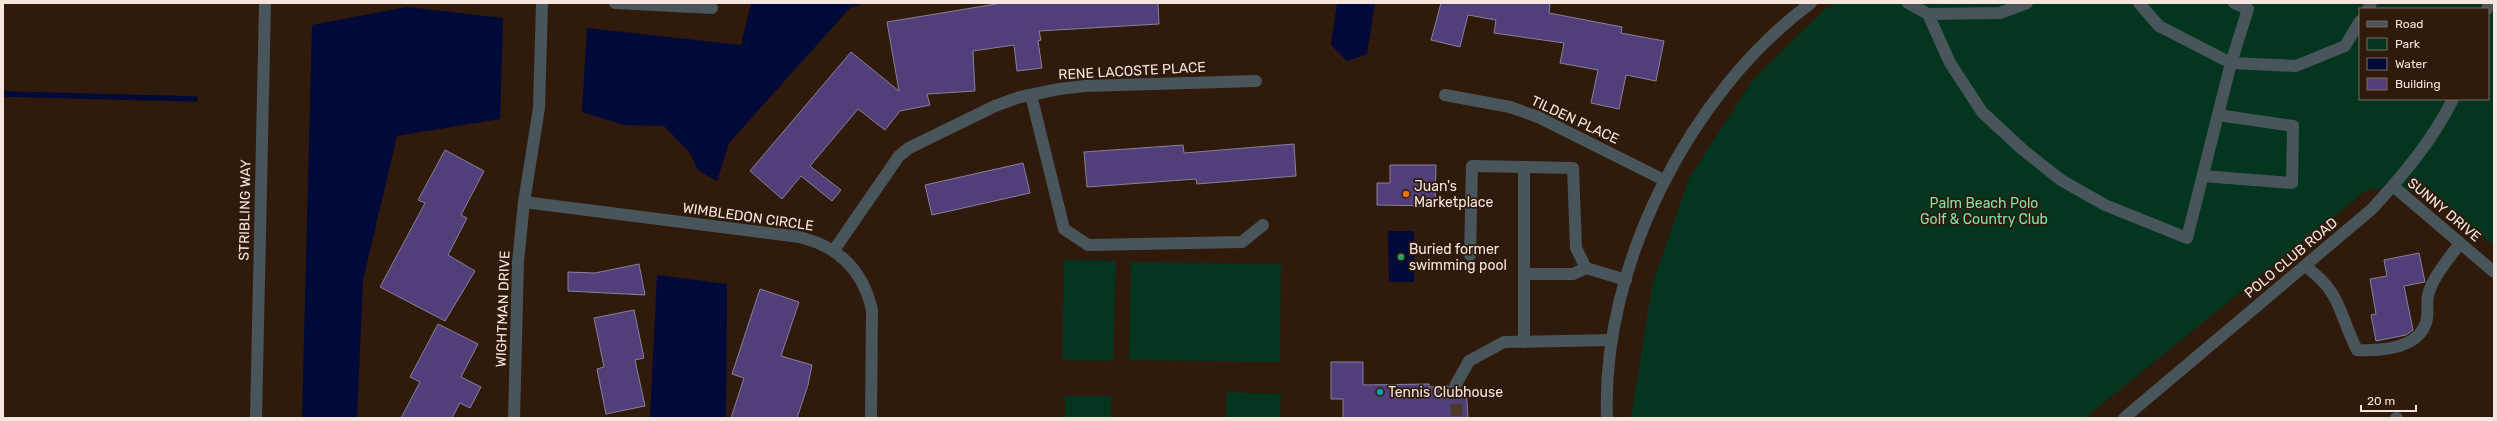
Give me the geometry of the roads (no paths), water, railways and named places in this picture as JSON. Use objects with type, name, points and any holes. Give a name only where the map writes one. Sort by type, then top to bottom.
[{"type":"street","name":"STRIBLING WAY","points":[[256,418],[265,3]]},
{"type":"street","name":"WIGHTMAN DRIVE","points":[[514,418],[518,262],[524,202],[539,108],[542,3]]},
{"type":"street","points":[[615,3],[712,8]]},
{"type":"street","points":[[1607,418],[1612,340],[1626,280],[1642,230],[1664,180],[1688,138],[1720,94],[1755,53],[1811,3]]},
{"type":"street","points":[[1908,3],[1928,14],[2000,13],[2027,3]]},
{"type":"street","points":[[2139,3],[2159,26],[2231,63],[2296,66],[2345,46],[2359,23]]},
{"type":"street","points":[[1928,14],[1950,63],[1982,112],[2023,150],[2061,180],[2105,205],[2187,238],[2231,63],[2248,9],[2234,3]]},
{"type":"street","name":"RENE LACOSTE PLACE","points":[[834,250],[890,166],[909,148],[995,106],[1031,95],[1085,86],[1256,81]]},
{"type":"street","points":[[1031,95],[1064,229],[1088,245],[1242,242],[1263,225]]},
{"type":"street","name":"TILDEN PLACE","points":[[1445,95],[1510,107],[1538,117],[1664,180]]},
{"type":"street","name":"POLO CLUB ROAD","points":[[2124,418],[2372,209],[2393,186],[2425,146],[2452,100]]},
{"type":"street","points":[[2203,176],[2292,183],[2293,126],[2218,116]]},
{"type":"street","points":[[1470,255],[1472,166],[1574,168],[1576,248],[1586,268]]},
{"type":"street","points":[[1524,167],[1524,342]]},
{"type":"street","name":"SUNNY DRIVE","points":[[2393,186],[2494,272]]},
{"type":"street","name":"WIMBLEDON CIRCLE","points":[[524,202],[798,237],[813,240],[834,250],[856,270],[869,296],[872,310],[871,418]]},
{"type":"street","points":[[2305,266],[2322,278],[2339,301],[2347,330],[2357,350],[2377,350],[2403,344],[2420,335],[2427,321],[2428,295],[2437,276],[2460,243]]},
{"type":"street","points":[[1524,274],[1573,274],[1586,268],[1626,280]]},
{"type":"street","points":[[1455,386],[1469,361],[1504,342],[1612,340]]},
{"type":"water","points":[[751,3],[867,3],[850,8],[729,143],[717,181],[698,170],[690,153],[664,126],[624,125],[582,112],[587,28],[741,45]]},
{"type":"water","points":[[1337,3],[1375,3],[1367,54],[1347,61],[1331,45]]},
{"type":"water","points":[[407,7],[503,18],[500,119],[397,136],[363,280],[357,418],[302,418],[312,25]]},
{"type":"water","name":"Buried former swimming pool","points":[[1388,231],[1414,231],[1414,282],[1389,282]]},
{"type":"water","points":[[657,275],[727,284],[726,418],[650,418]]},
{"type":"waterway","points":[[3,94],[195,99]]},
{"type":"tunnel","points":[[1455,386],[1457,418]]},
{"type":"place","name":"Juan's Marketplace","points":[[1406,194]]},
{"type":"place","name":"Buried former swimming pool","points":[[1401,257]]},
{"type":"place","name":"Tennis Clubhouse","points":[[1380,392]]},
{"type":"park label","name":"Palm Beach Polo Golf & Country Club","points":[[1984,212]]}]
